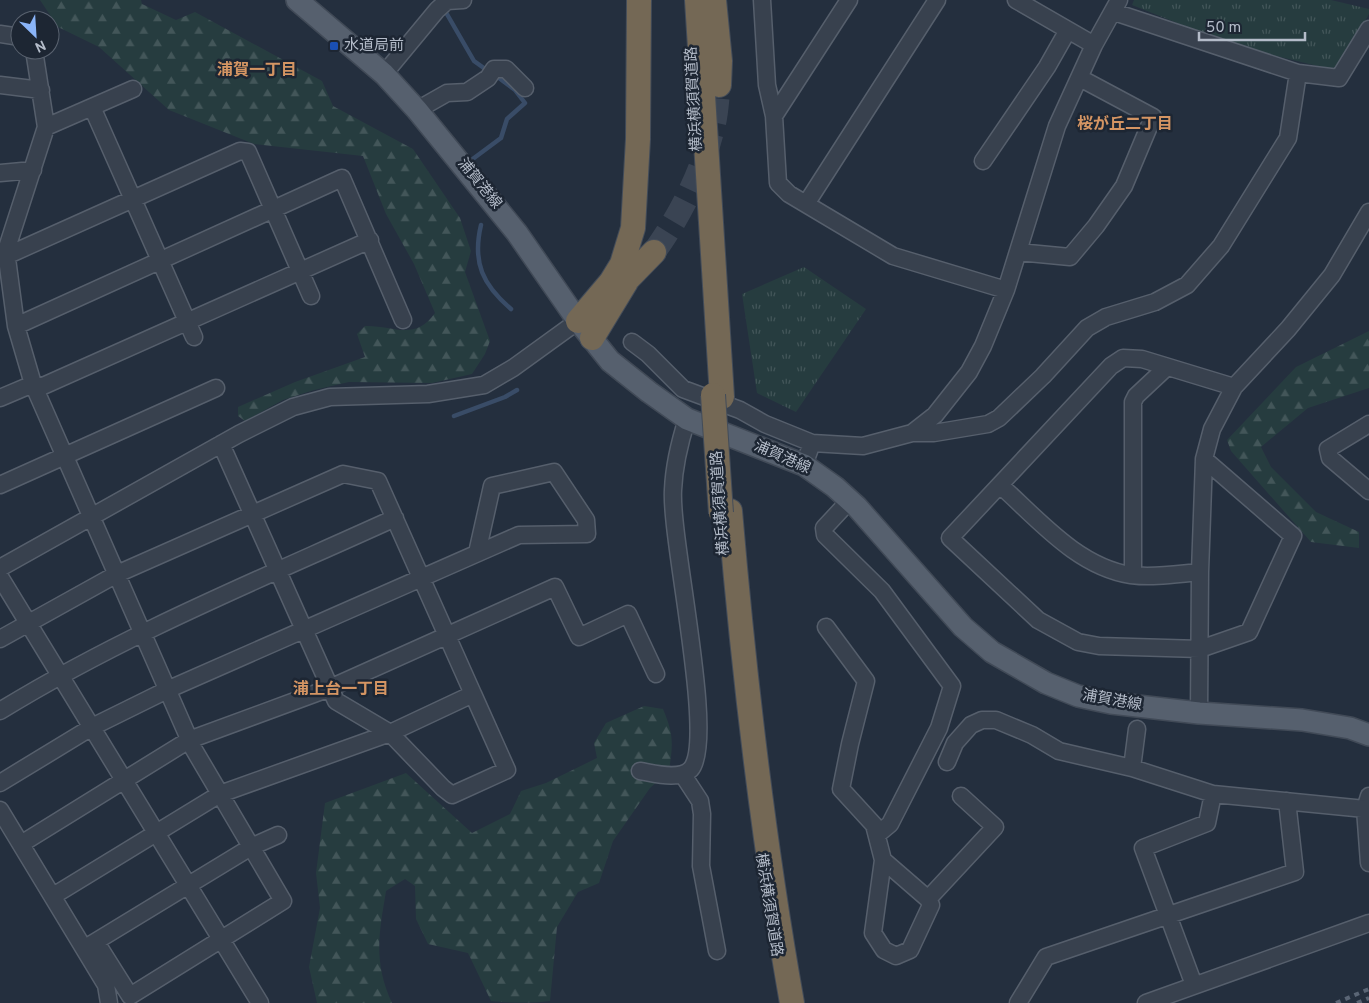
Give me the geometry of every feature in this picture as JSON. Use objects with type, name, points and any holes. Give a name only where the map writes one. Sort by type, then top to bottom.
[{"type":"highway","points":[[585,330],[619,270],[633,228],[638,139],[639,0]]},
{"type":"highway","name":"横浜横須賀道路","points":[[689,0],[726,512],[731,624],[752,801],[784,1003]]},
{"type":"highway","name":"横浜横須賀道路","points":[[697,0],[718,396]]},
{"type":"highway","points":[[714,0],[720,61],[719,85]]},
{"type":"highway","points":[[585,330],[654,252]]},
{"type":"highway","name":"横浜横須賀道路","points":[[726,512],[756,766],[792,1003]]},
{"type":"main road","name":"浦賀港線","points":[[297,0],[384,74],[417,110],[517,233],[585,330],[610,361],[687,419],[804,465],[850,500],[963,627],[992,652],[1046,684],[1078,696],[1120,705],[1302,720],[1350,728],[1369,735]]},
{"type":"street","points":[[762,0],[767,85],[774,116],[778,183],[789,194],[893,256],[1006,290]]},
{"type":"street","points":[[774,116],[848,0]]},
{"type":"street","points":[[806,204],[937,0]]},
{"type":"street","points":[[1016,0],[1094,45]]},
{"type":"street","points":[[384,74],[449,4]]},
{"type":"street","points":[[912,433],[935,415],[953,396],[983,346],[1006,290],[1057,126],[1094,45],[1117,6],[1298,73],[1339,78],[1369,29]]},
{"type":"street","points":[[983,161],[1047,67],[1068,30]]},
{"type":"street","points":[[0,810],[53,896],[130,996],[283,901],[189,740],[33,384],[10,317],[6,251],[46,127],[36,60]]},
{"type":"street","points":[[417,110],[447,93],[467,92],[491,73],[506,69],[525,88]]},
{"type":"street","points":[[632,342],[648,354],[684,389],[740,410],[766,424],[812,443],[863,446],[912,433],[934,433],[988,424],[999,418],[1043,376],[1087,328],[1106,318],[1155,302],[1187,284],[1221,246],[1288,138],[1298,73]]},
{"type":"street","points":[[1018,252],[1070,257],[1096,226],[1124,186],[1153,117],[1080,78]]},
{"type":"street","points":[[0,85],[41,90]]},
{"type":"street","points":[[46,127],[134,88]]},
{"type":"street","points":[[92,107],[194,337]]},
{"type":"street","points":[[6,256],[240,151],[248,152],[311,296]]},
{"type":"street","points":[[0,173],[33,170]]},
{"type":"street","points":[[10,317],[161,260],[342,178],[403,320]]},
{"type":"street","points":[[1199,713],[1200,572],[1204,459],[1212,428],[1234,387],[1288,329],[1332,275],[1369,212]]},
{"type":"street","points":[[0,398],[33,384],[43,386],[370,240]]},
{"type":"street","points":[[0,568],[221,444],[293,407],[316,399],[345,396],[428,394],[484,384],[585,330]]},
{"type":"street","points":[[1204,459],[1293,536],[1249,632],[1200,650],[1099,646],[1078,642],[1038,620],[950,538],[1001,486],[1111,366],[1123,358],[1142,360],[1234,387]]},
{"type":"street","points":[[1134,575],[1134,402],[1136,396],[1167,367]]},
{"type":"street","points":[[0,485],[216,388]]},
{"type":"street","points":[[683,775],[694,763],[698,741],[697,698],[689,624],[676,544],[673,491],[678,452],[687,419]]},
{"type":"street","points":[[1369,424],[1328,448],[1330,458],[1369,490]]},
{"type":"street","points":[[804,465],[812,443]]},
{"type":"street","points":[[0,639],[117,574],[252,514],[343,474],[378,481],[507,770],[452,795],[390,733],[336,701],[252,514],[221,444]]},
{"type":"street","points":[[0,783],[92,727],[167,690],[477,554],[519,535],[588,534],[586,520],[554,472],[492,486],[477,554]]},
{"type":"street","points":[[1001,486],[1078,554],[1120,573],[1158,576],[1200,572]]},
{"type":"street","points":[[850,500],[827,522],[824,528],[825,535],[882,591],[952,686],[939,728],[890,824],[878,834]]},
{"type":"street","points":[[0,711],[60,674],[142,632],[395,518]]},
{"type":"street","points":[[0,577],[260,1003]]},
{"type":"street","points":[[21,844],[189,740],[330,688],[555,586],[579,637],[628,614],[656,674]]},
{"type":"street","points":[[826,627],[866,681],[841,789],[874,825],[878,834],[883,860],[873,933],[884,950],[896,956],[910,950],[931,905],[928,899],[883,860]]},
{"type":"street","points":[[53,896],[220,794],[390,733],[473,694]]},
{"type":"street","points":[[947,762],[955,743],[976,722],[996,720],[1032,735],[1059,751],[1132,768],[1213,794],[1288,801],[1367,802],[1369,863]]},
{"type":"street","points":[[939,728],[961,735]]},
{"type":"street","points":[[1132,768],[1137,729]]},
{"type":"street","points":[[640,771],[683,775]]},
{"type":"street","points":[[683,775],[700,801],[698,872],[716,951]]},
{"type":"street","points":[[1194,985],[1143,848],[1207,823],[1213,794]]},
{"type":"street","points":[[928,899],[995,827],[961,796]]},
{"type":"street","points":[[1018,1003],[1046,957],[1295,872],[1288,801]]},
{"type":"street","points":[[90,945],[251,847],[278,835]]},
{"type":"street","points":[[1146,1003],[1369,923]]},
{"type":"street","points":[[90,945],[106,985],[109,1003]]},
{"type":"green space","points":[[40,0],[141,0],[142,4],[176,20],[195,12],[322,81],[333,106],[413,149],[460,218],[471,251],[465,272],[490,341],[485,354],[472,374],[432,383],[349,382],[283,400],[245,421],[238,416],[238,407],[295,382],[365,357],[357,334],[365,326],[411,330],[427,322],[435,313],[414,264],[386,214],[363,156],[254,144],[169,110],[99,47],[60,28],[60,10],[47,10]]},
{"type":"green space","points":[[1134,0],[1331,0],[1369,9],[1369,14],[1340,66],[1330,69],[1235,46],[1132,5]]},
{"type":"green space","points":[[804,267],[866,309],[796,412],[757,393],[742,294]]},
{"type":"green space","points":[[1369,331],[1369,388],[1308,408],[1261,447],[1271,467],[1316,512],[1359,532],[1359,548],[1311,542],[1231,451],[1227,440],[1296,367]]},
{"type":"green space","points":[[644,706],[663,709],[667,718],[672,740],[669,771],[650,788],[613,841],[599,883],[578,892],[557,927],[550,1001],[491,1001],[468,953],[428,944],[416,919],[415,886],[405,879],[386,891],[381,921],[380,960],[382,974],[392,1003],[317,1003],[309,967],[320,908],[316,873],[325,803],[406,773],[472,833],[510,814],[521,791],[546,783],[597,758],[594,743],[606,723]]},
{"type":"waterway","points":[[444,9],[474,61],[488,71]]},
{"type":"waterway","points":[[470,161],[501,138],[507,119],[525,103],[515,90],[495,75]]},
{"type":"waterway","points":[[481,225],[478,251],[482,272],[493,291],[511,309]]},
{"type":"waterway","points":[[454,416],[505,397],[517,390]]},
{"type":"tunnel","points":[[654,252],[673,223],[698,174],[710,140],[716,114],[719,85]]},
{"type":"railway","points":[[1336,1003],[1369,989]]},
{"type":"railway","points":[[1357,1003],[1369,998]]},
{"type":"place","name":"水道局前","points":[[334,46]]},
{"type":"district","name":"浦賀一丁目","points":[[257,71]]},
{"type":"district","name":"桜が丘二丁目","points":[[1125,125]]},
{"type":"district","name":"浦上台一丁目","points":[[341,690]]}]
